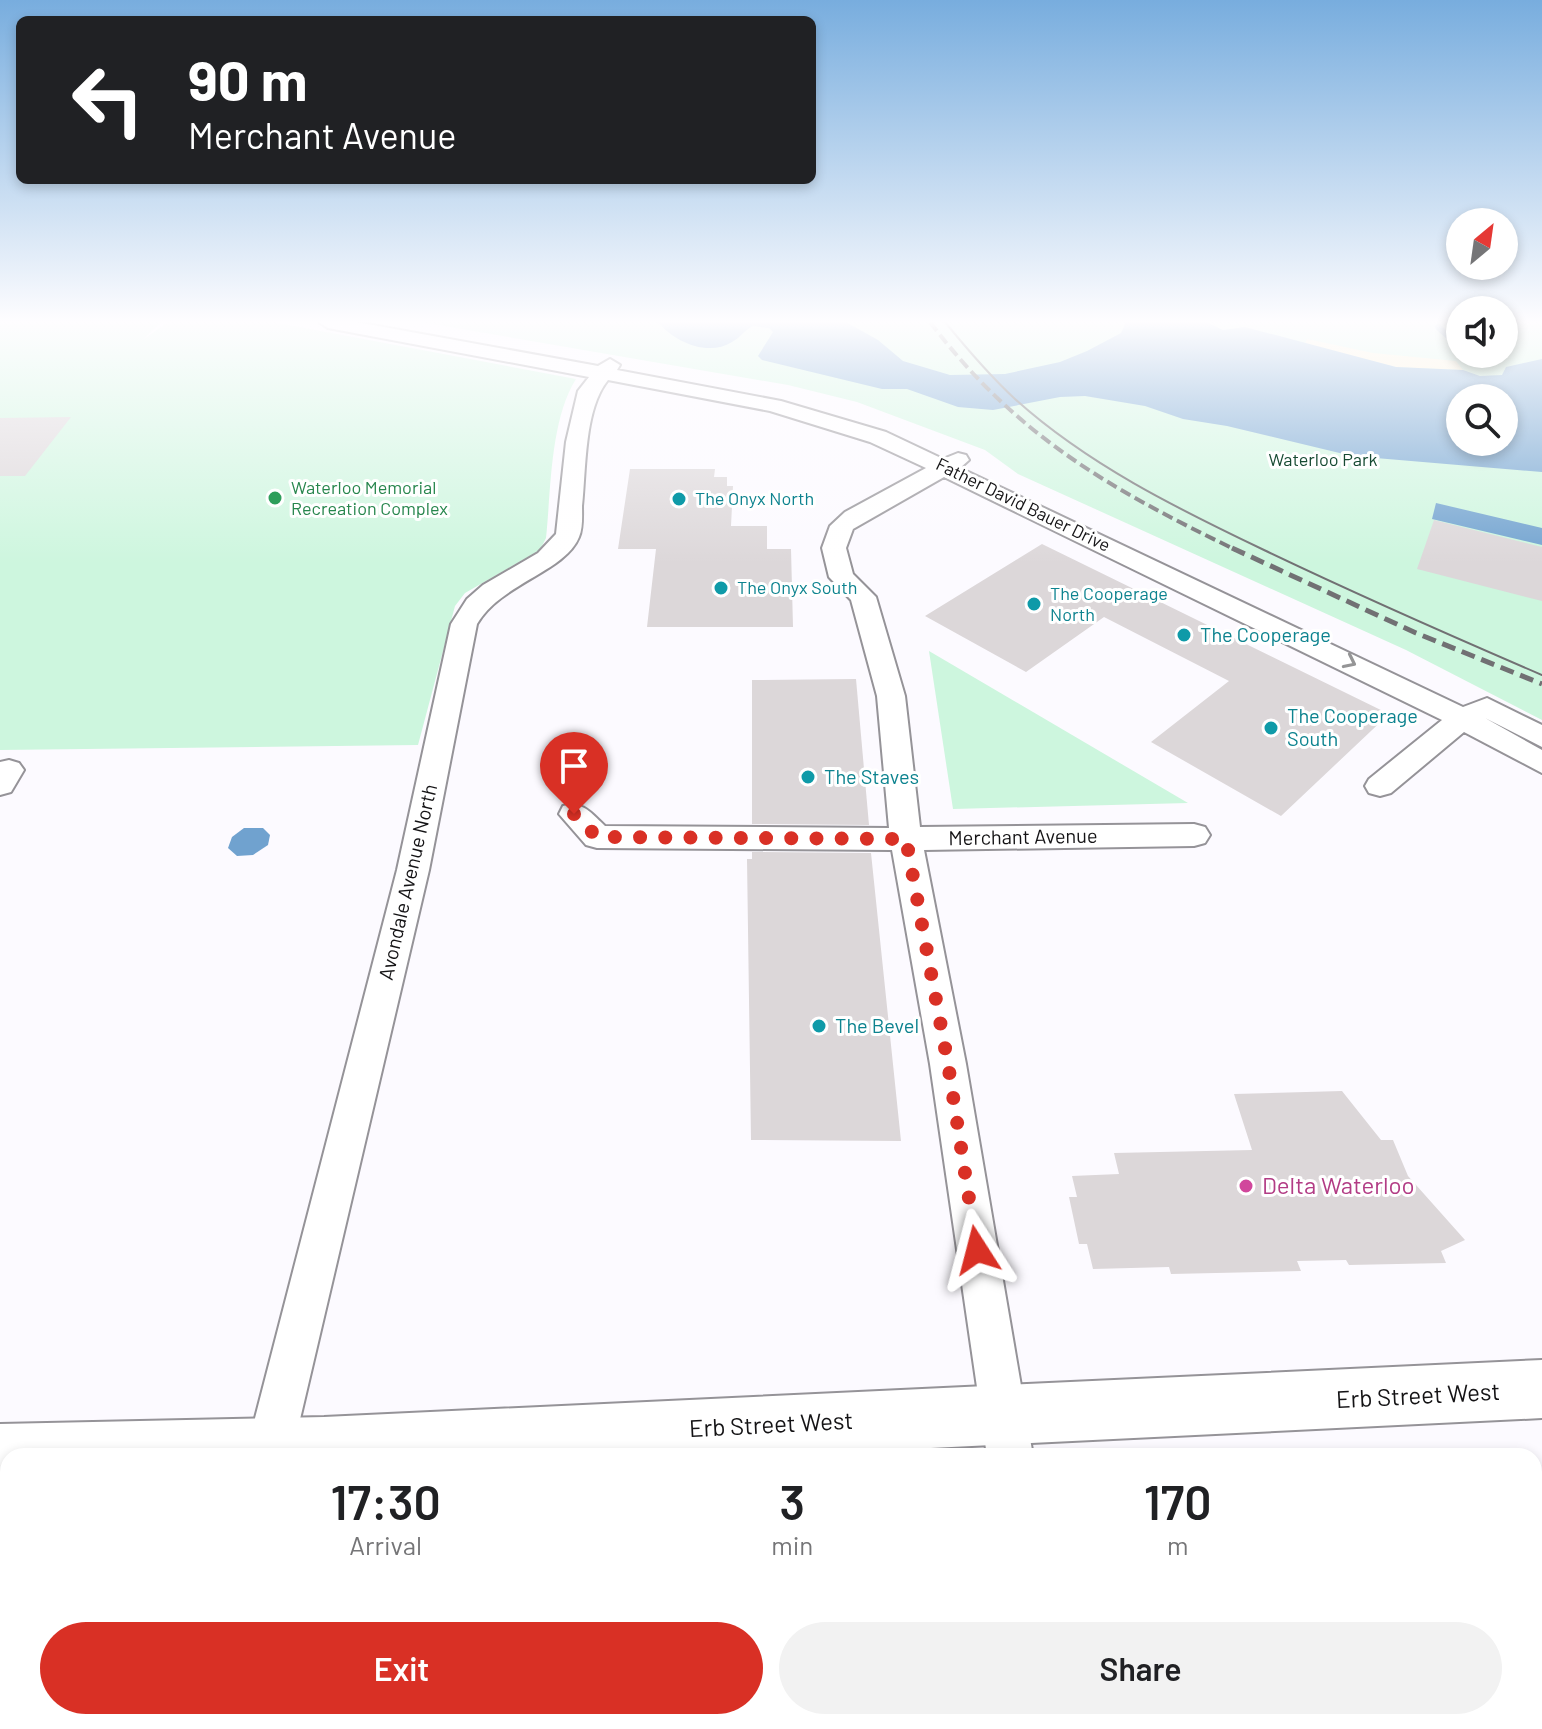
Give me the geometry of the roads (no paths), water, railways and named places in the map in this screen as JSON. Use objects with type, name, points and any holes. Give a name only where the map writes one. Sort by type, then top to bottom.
[{"type":"main road","name":"Erb Street West","points":[[438,1448],[1008,1435],[1542,1389]]},
{"type":"street","name":"Avondale Avenue North","points":[[307,1448],[413,870],[464,624],[476,604],[492,590],[547,558],[568,536],[586,403]]},
{"type":"street","name":"Father David Bauer Drive","points":[[759,403],[801,412],[952,463],[1474,712],[1542,737]]},
{"type":"street","points":[[952,463],[853,517],[842,526],[834,548],[841,577],[863,597],[891,696],[906,839],[948,1064],[1008,1435]]},
{"type":"street","name":"Father David Bauer Drive","points":[[1474,712],[1542,763]]},
{"type":"street","points":[[1380,786],[1474,712]]},
{"type":"street","name":"Merchant Avenue","points":[[574,814],[597,837],[906,839],[1194,835]]},
{"type":"water","points":[[946,403],[1031,403],[993,410],[958,407]]},
{"type":"water","points":[[1125,403],[1446,403],[1446,456],[1518,456],[1518,403],[1542,403],[1542,472],[1352,456],[1227,426],[1183,419]]},
{"type":"water","points":[[1436,503],[1542,528],[1542,545],[1432,519]]},
{"type":"water","points":[[244,828],[263,828],[270,835],[268,845],[253,855],[237,856],[228,848],[232,837]]},
{"type":"tram line","points":[[1019,403],[1102,464],[1198,518],[1542,675]]},
{"type":"railway","points":[[1002,403],[1068,456],[1106,481],[1232,548]]},
{"type":"railway","points":[[1232,548],[1416,633],[1542,684]]},
{"type":"railway","points":[[1232,548],[1236,550]]},
{"type":"place","name":"Waterloo Memorial Recreation Complex","points":[[275,498]]},
{"type":"place","name":"The Onyx North","points":[[679,499]]},
{"type":"place","name":"The Onyx South","points":[[721,588]]},
{"type":"place","name":"The Cooperage North","points":[[1034,604]]},
{"type":"place","name":"The Cooperage","points":[[1184,635]]},
{"type":"place","name":"The Cooperage South","points":[[1271,728]]},
{"type":"place","name":"The Staves","points":[[808,777]]},
{"type":"place","name":"The Bevel","points":[[819,1026]]},
{"type":"place","name":"Delta Waterloo","points":[[1246,1186]]},
{"type":"park label","name":"Waterloo Park","points":[[1323,460]]}]
